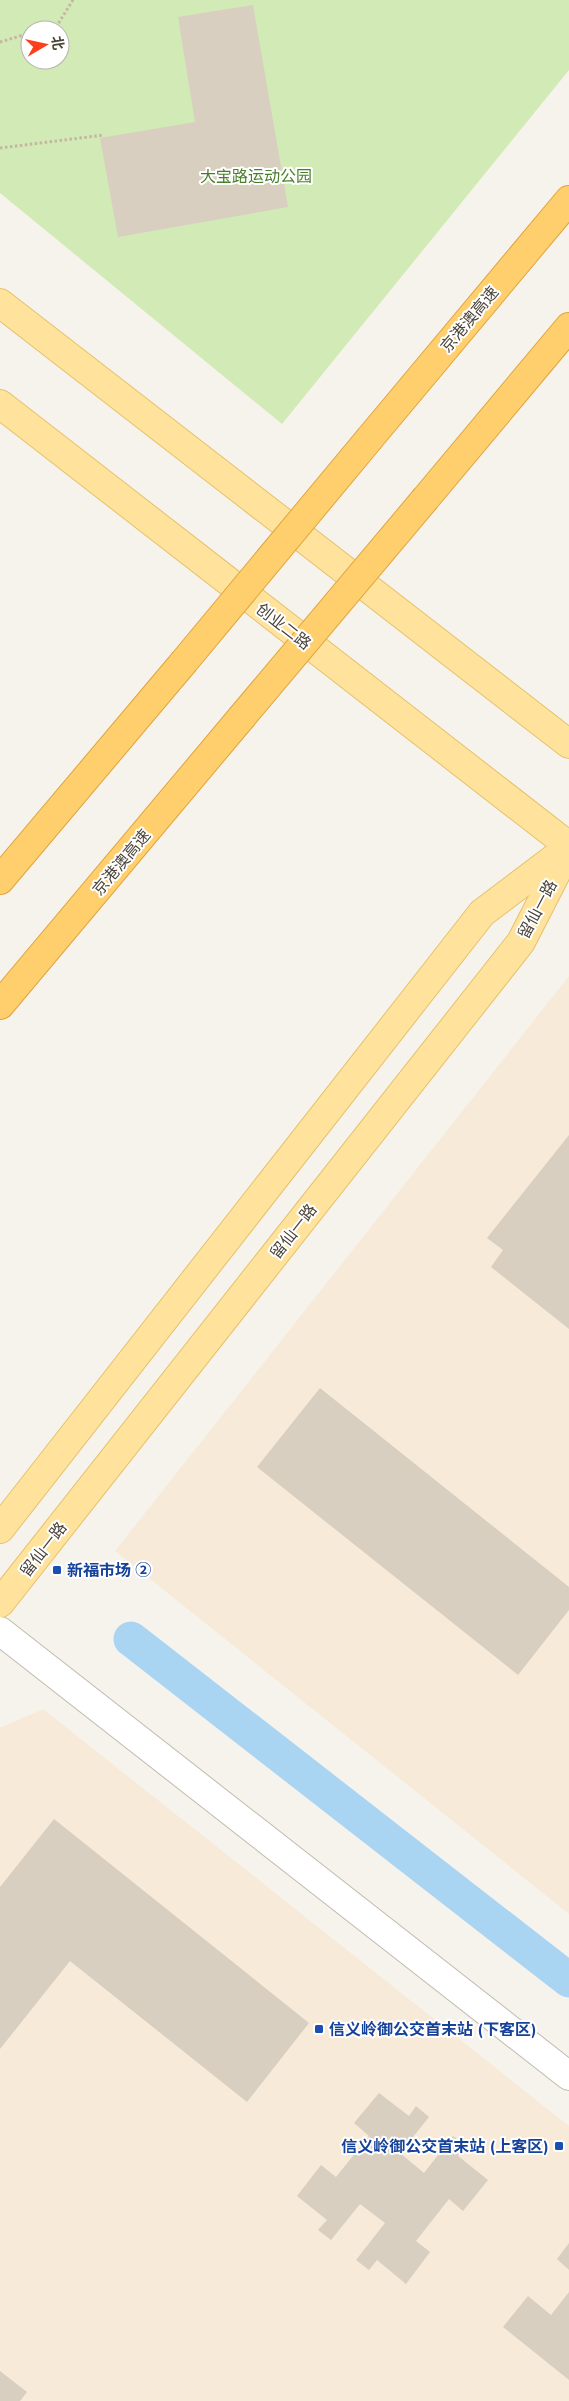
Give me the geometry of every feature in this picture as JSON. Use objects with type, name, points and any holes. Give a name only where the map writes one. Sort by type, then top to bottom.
[{"type":"highway","name":"京港澳高速","points":[[0,880],[569,200]]},
{"type":"highway","name":"京港澳高速","points":[[0,1005],[569,327]]},
{"type":"main road","points":[[0,303],[569,744]]},
{"type":"main road","name":"创业二路","points":[[0,404],[569,847]]},
{"type":"main road","name":"留仙一路","points":[[0,1529],[482,912],[569,847]]},
{"type":"main road","name":"留仙一路","points":[[0,1603],[521,942],[569,847]]},
{"type":"street","points":[[0,1630],[569,2076]]},
{"type":"path","points":[[60,20],[73,0]]},
{"type":"path","points":[[0,42],[20,36]]},
{"type":"path","points":[[0,148],[104,135]]},
{"type":"shaded area","points":[[569,976],[569,1914],[115,1551]]},
{"type":"shaded area","points":[[43,1709],[569,2126],[569,2401],[0,2401],[0,1728]]},
{"type":"green space","name":"大宝路运动公园","points":[[0,0],[569,0],[569,70],[282,424],[0,193]]},
{"type":"building","points":[[253,5],[288,207],[118,237],[100,138],[195,122],[178,17]]},
{"type":"building","points":[[569,1135],[569,1329],[491,1267],[503,1250],[487,1238]]},
{"type":"building","points":[[320,1388],[569,1587],[569,1610],[518,1675],[257,1467]]},
{"type":"building","points":[[54,1819],[309,2023],[247,2102],[70,1961],[0,2049],[0,1887]]},
{"type":"building","points":[[379,2093],[409,2116],[416,2106],[429,2117],[400,2153],[424,2173],[453,2136],[466,2146],[458,2156],[488,2180],[463,2211],[449,2199],[416,2241],[430,2252],[406,2284],[377,2260],[369,2270],[356,2260],[385,2223],[360,2204],[331,2240],[318,2230],[327,2220],[297,2196],[321,2165],[336,2177],[369,2136],[354,2123]]},
{"type":"building","points":[[569,2243],[569,2270],[557,2259]]},
{"type":"building","points":[[569,2292],[569,2380],[503,2327],[528,2296],[551,2315]]},
{"type":"building","points":[[0,2371],[27,2392],[20,2401],[0,2401]]},
{"type":"waterway","points":[[131,1639],[569,1980]]},
{"type":"place","name":"新福市场 ②","points":[[57,1570]]},
{"type":"place","name":"信义岭御公交首末站 (下客区)","points":[[319,2029]]},
{"type":"place","name":"信义岭御公交首末站 (上客区)","points":[[559,2146]]}]
